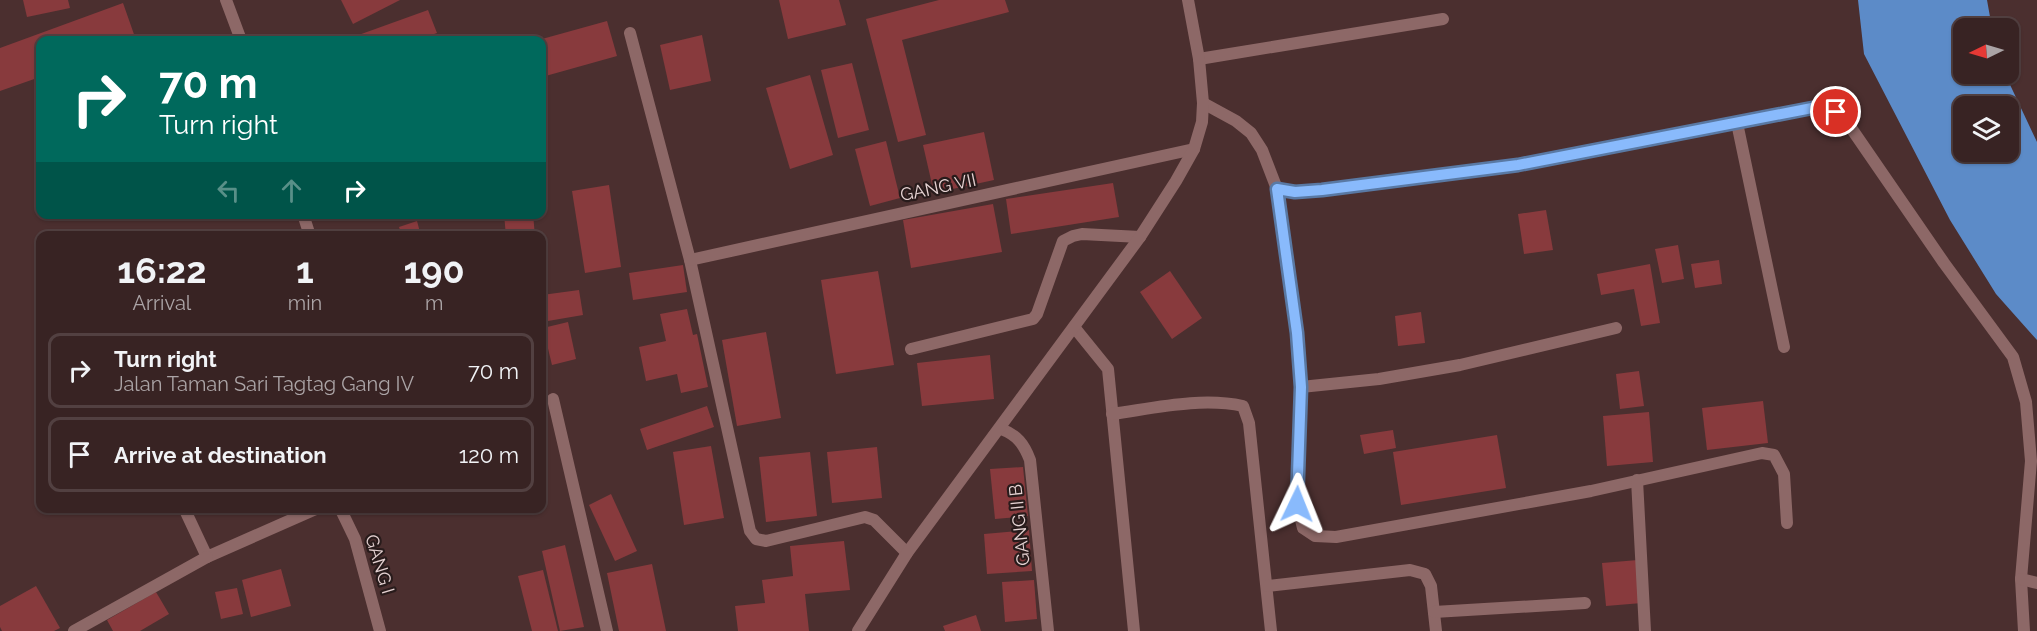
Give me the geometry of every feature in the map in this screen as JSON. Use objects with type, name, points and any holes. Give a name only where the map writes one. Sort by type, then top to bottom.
[{"type":"street","points":[[226,0],[240,36]]},
{"type":"street","points":[[858,631],[907,553],[1001,429],[1140,237],[1176,182],[1194,149],[1202,122],[1203,103],[1199,58],[1188,0]]},
{"type":"street","points":[[1199,58],[1443,19]]},
{"type":"street","points":[[630,33],[690,260],[750,531],[756,539],[766,542],[865,517],[874,520],[907,553]]},
{"type":"street","points":[[1203,103],[1236,121],[1251,133],[1262,150],[1277,189],[1297,333],[1301,387],[1297,504],[1303,528],[1315,536],[1336,537],[1591,490],[1762,453],[1774,455],[1784,474],[1787,523]]},
{"type":"street","points":[[1277,189],[1295,192],[1322,190],[1518,165],[1812,108],[1828,108],[1836,112],[1849,125],[1944,263],[2013,357],[2026,402],[2031,461],[2021,579],[2024,631]]},
{"type":"street","points":[[1737,123],[1784,347]]},
{"type":"street","name":"GANG VII","points":[[690,260],[1194,149]]},
{"type":"street","points":[[911,349],[1033,319],[1037,314],[1064,241],[1073,236],[1082,234],[1140,237]]},
{"type":"street","points":[[1074,327],[1108,369],[1134,631]]},
{"type":"street","points":[[1301,387],[1379,379],[1460,364],[1616,328]]},
{"type":"street","points":[[553,399],[607,631]]},
{"type":"street","points":[[1113,414],[1177,405],[1223,402],[1243,406],[1249,423],[1271,631]]},
{"type":"street","name":"GANG II B","points":[[1001,429],[1011,433],[1022,442],[1030,460],[1048,631]]},
{"type":"street","points":[[1637,480],[1645,631]]},
{"type":"street","points":[[186,513],[207,557]]},
{"type":"street","points":[[74,631],[207,557],[307,513]]},
{"type":"street","name":"GANG I","points":[[342,513],[355,539],[380,631]]},
{"type":"street","points":[[1267,586],[1410,570],[1425,574],[1431,586],[1436,631]]},
{"type":"street","points":[[2021,579],[2037,583]]},
{"type":"street","points":[[1434,612],[1585,603]]},
{"type":"water","points":[[1858,0],[1987,0],[1990,18],[1953,18],[1953,84],[2010,84],[2015,96],[1953,96],[1953,162],[2019,162],[2019,104],[2037,142],[2037,340],[1996,294],[1950,220],[1864,54]]},
{"type":"building","points":[[23,0],[68,0],[70,8],[27,17]]},
{"type":"building","points":[[341,0],[400,0],[353,24]]},
{"type":"building","points":[[779,0],[839,0],[846,25],[788,39]]},
{"type":"building","points":[[939,0],[1005,0],[1009,12],[902,40],[926,135],[898,142],[866,19]]},
{"type":"building","points":[[123,3],[135,36],[36,36],[36,78],[0,91],[0,48]]},
{"type":"building","points":[[428,10],[437,33],[428,36],[356,36]]},
{"type":"building","points":[[607,21],[617,56],[546,76],[546,38]]},
{"type":"building","points":[[702,35],[711,81],[670,90],[660,45]]},
{"type":"building","points":[[852,63],[869,130],[838,138],[821,70]]},
{"type":"building","points":[[810,75],[833,155],[790,169],[766,88]]},
{"type":"building","points":[[984,132],[994,180],[934,193],[923,145]]},
{"type":"building","points":[[886,141],[900,198],[870,206],[855,149]]},
{"type":"building","points":[[1113,183],[1119,217],[1011,234],[1006,199]]},
{"type":"building","points":[[609,185],[621,267],[585,273],[572,191]]},
{"type":"building","points":[[993,204],[1002,252],[911,268],[903,220]]},
{"type":"building","points":[[1546,210],[1553,250],[1524,254],[1518,214]]},
{"type":"building","points":[[504,219],[533,219],[535,231],[506,231]]},
{"type":"building","points":[[417,221],[420,231],[400,231],[399,227]]},
{"type":"building","points":[[1678,245],[1684,279],[1662,283],[1655,249]]},
{"type":"building","points":[[1719,260],[1722,284],[1695,288],[1691,264]]},
{"type":"building","points":[[1650,264],[1660,323],[1641,326],[1634,289],[1601,295],[1597,274]]},
{"type":"building","points":[[683,265],[687,292],[633,300],[629,273]]},
{"type":"building","points":[[878,271],[894,365],[836,374],[821,280]]},
{"type":"building","points":[[1170,271],[1202,318],[1172,339],[1140,292]]},
{"type":"building","points":[[579,290],[583,315],[546,321],[546,294]]},
{"type":"building","points":[[687,309],[693,335],[697,334],[708,387],[681,393],[677,374],[646,381],[639,347],[666,341],[660,314]]},
{"type":"building","points":[[1421,312],[1425,343],[1398,346],[1395,316]]},
{"type":"building","points":[[568,322],[576,359],[552,365],[546,340],[546,327]]},
{"type":"building","points":[[766,332],[781,418],[737,426],[722,340]]},
{"type":"building","points":[[990,355],[994,399],[922,406],[917,363]]},
{"type":"building","points":[[1639,371],[1644,406],[1620,409],[1616,374]]},
{"type":"building","points":[[1763,401],[1768,443],[1707,450],[1702,408]]},
{"type":"building","points":[[707,406],[714,427],[647,450],[640,429]]},
{"type":"building","points":[[1649,412],[1653,462],[1607,466],[1603,416]]},
{"type":"building","points":[[1393,430],[1396,448],[1364,454],[1360,435]]},
{"type":"building","points":[[1497,435],[1506,488],[1401,505],[1393,452]]},
{"type":"building","points":[[711,446],[724,518],[684,525],[673,452]]},
{"type":"building","points":[[877,447],[882,498],[832,503],[827,452]]},
{"type":"building","points":[[810,452],[817,516],[766,522],[759,457]]},
{"type":"building","points":[[1023,467],[1028,516],[995,519],[990,469]]},
{"type":"building","points":[[611,494],[637,551],[615,561],[589,505]]},
{"type":"building","points":[[1029,530],[1032,571],[987,574],[984,534]]},
{"type":"building","points":[[844,541],[850,590],[805,594],[809,631],[738,631],[735,606],[765,603],[762,580],[793,576],[790,546]]},
{"type":"building","points":[[565,545],[584,627],[560,631],[542,551]]},
{"type":"building","points":[[1638,560],[1642,603],[1606,606],[1602,563]]},
{"type":"building","points":[[652,564],[666,631],[619,631],[607,573]]},
{"type":"building","points":[[281,569],[291,606],[251,617],[242,580]]},
{"type":"building","points":[[543,570],[558,631],[532,631],[518,576]]},
{"type":"building","points":[[1034,580],[1037,619],[1005,622],[1002,582]]},
{"type":"building","points":[[36,586],[60,628],[54,631],[2,631],[0,606]]},
{"type":"building","points":[[237,588],[243,614],[221,619],[215,592]]},
{"type":"building","points":[[156,592],[169,614],[140,631],[113,631],[107,620]]},
{"type":"building","points":[[976,615],[981,631],[945,631],[943,626]]},
{"type":"route","points":[[1297,504],[1301,387],[1297,333],[1277,189],[1295,192],[1322,190],[1518,165],[1812,108],[1828,108],[1836,112]]}]
